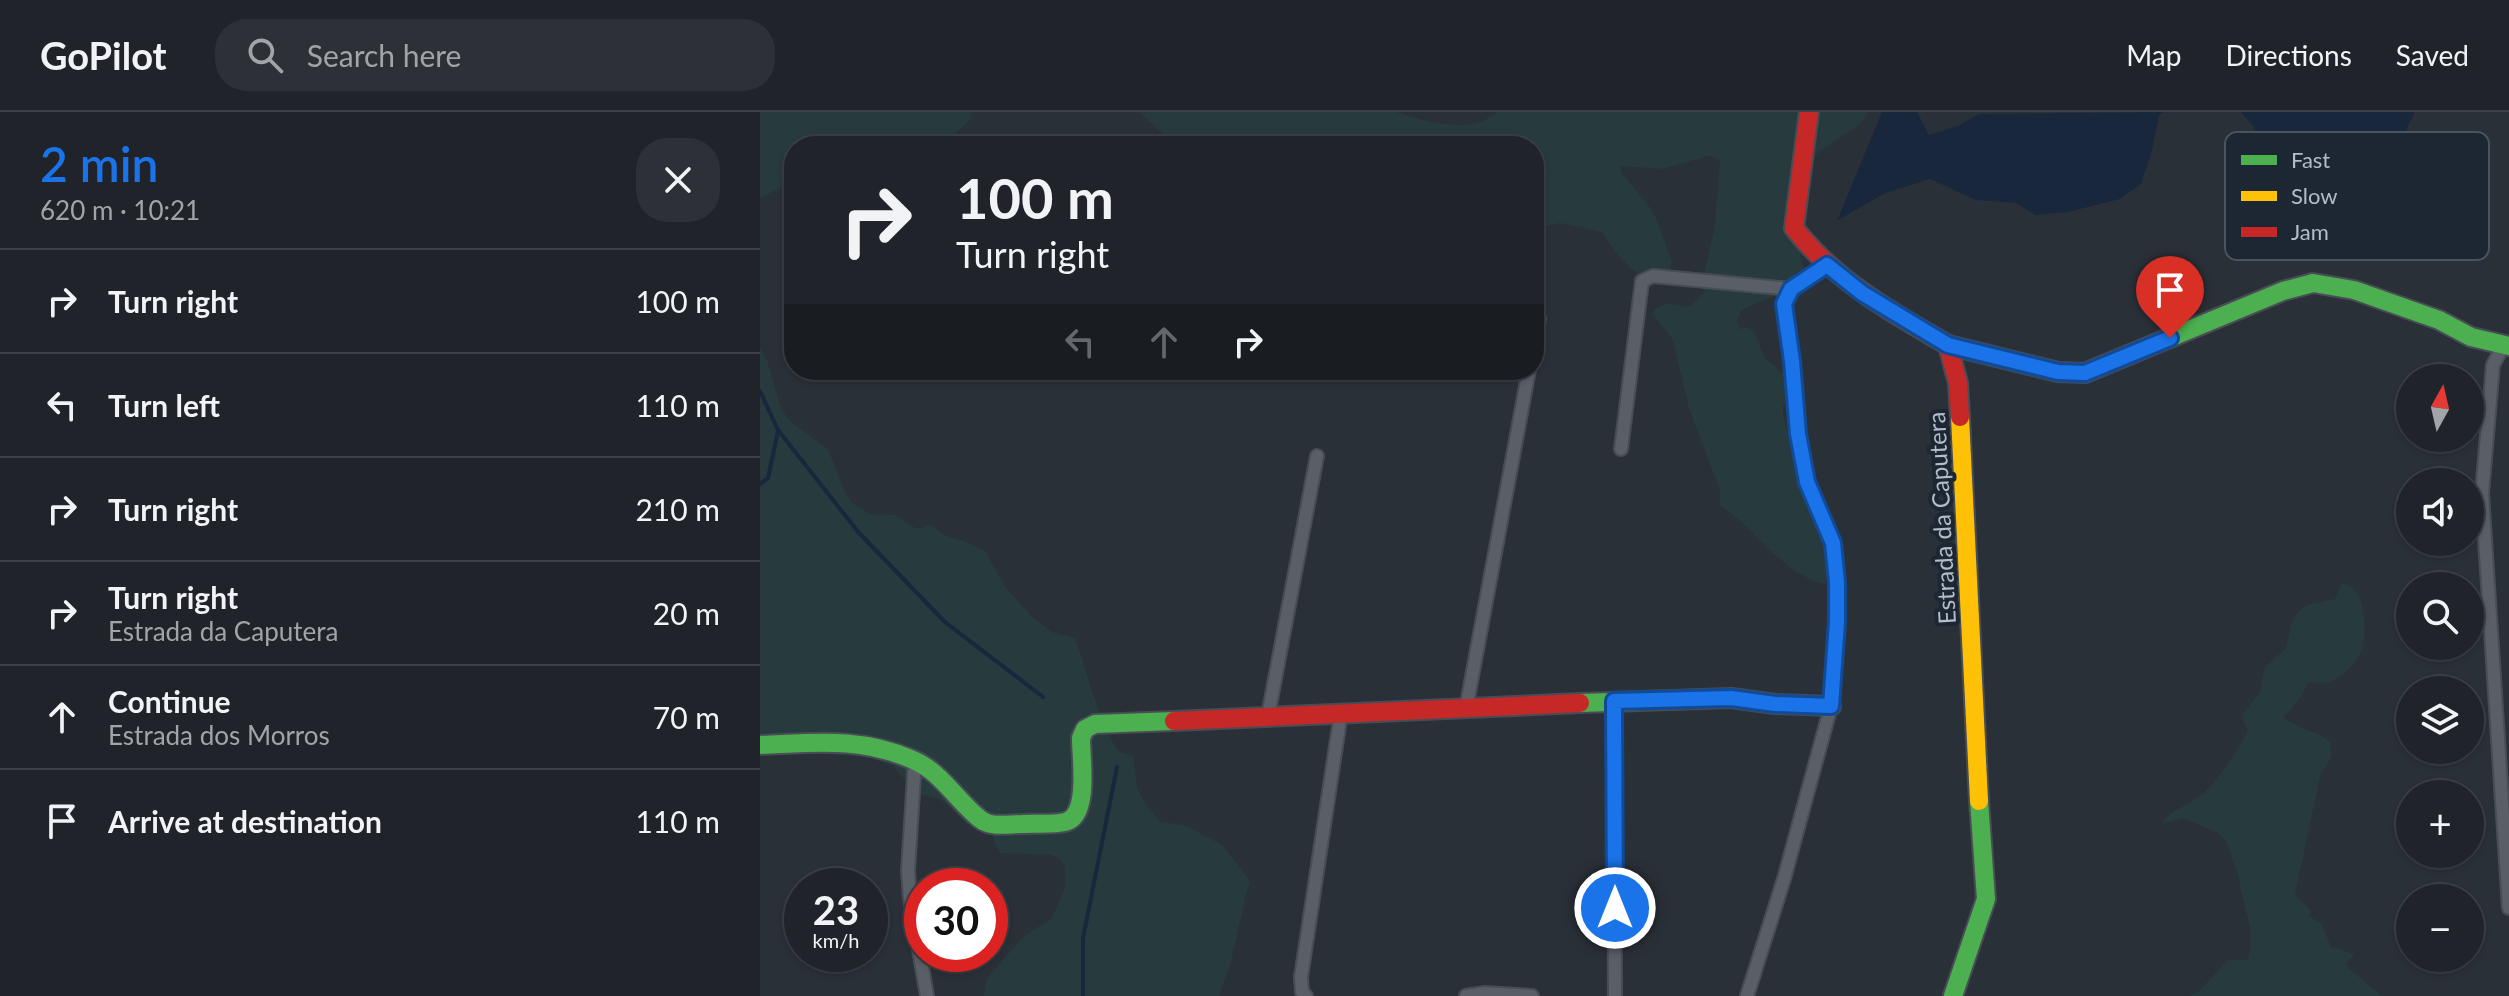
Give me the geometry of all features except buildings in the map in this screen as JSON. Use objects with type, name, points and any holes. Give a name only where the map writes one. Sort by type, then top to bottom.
[{"type":"street","points":[[1809,112],[1794,228],[1809,250],[1862,293],[1948,345],[2058,372],[2085,373],[2283,291],[2313,283],[2354,290],[2439,320],[2471,337],[2506,346],[2493,365],[2482,493],[2509,908]]},
{"type":"street","points":[[1747,996],[1784,879],[1831,706],[1837,622],[1833,543],[1807,482],[1798,434],[1784,304],[1791,289],[1827,265]]},
{"type":"street","points":[[1621,449],[1642,281],[1653,276],[1791,289]]},
{"type":"street","name":"Estrada da Caputera","points":[[1948,345],[1958,383],[1986,899],[1953,996]]},
{"type":"street","points":[[1466,709],[1527,380]]},
{"type":"street","points":[[1268,716],[1317,456]]},
{"type":"street","points":[[760,745],[844,742],[876,746],[915,760],[942,779],[982,821],[994,825],[1067,822],[1078,813],[1082,798],[1081,738],[1085,729],[1095,724],[1731,698],[1775,704],[1831,706]]},
{"type":"street","points":[[1614,701],[1615,996]]},
{"type":"street","points":[[1306,996],[1302,992],[1301,977],[1341,713]]},
{"type":"street","points":[[915,760],[908,871],[927,996]]},
{"type":"street","points":[[1466,996],[1532,996]]},
{"type":"green space","points":[[760,112],[971,112],[972,118],[953,136],[784,136],[784,188],[760,199]]},
{"type":"green space","points":[[1139,112],[1396,112],[1427,121],[1460,125],[1480,122],[1498,112],[1868,112],[1859,125],[1790,176],[1794,226],[1804,271],[1795,287],[1741,310],[1737,321],[1740,329],[1747,327],[1754,331],[1764,357],[1789,379],[1791,393],[1783,406],[1783,415],[1802,491],[1827,553],[1829,563],[1825,584],[1810,579],[1782,561],[1720,505],[1720,490],[1689,408],[1673,340],[1652,313],[1664,305],[1689,307],[1704,293],[1703,279],[1715,225],[1720,162],[1715,157],[1708,156],[1662,169],[1621,166],[1621,172],[1656,218],[1672,262],[1670,269],[1653,282],[1630,267],[1602,232],[1560,223],[1544,227],[1544,136],[1166,136]]},
{"type":"green space","points":[[760,348],[767,360],[781,409],[791,422],[828,449],[852,503],[869,514],[895,515],[913,527],[921,529],[929,524],[944,535],[985,551],[1006,588],[1034,619],[1052,632],[1075,638],[1108,732],[1121,752],[1133,756],[1137,788],[1147,806],[1161,822],[1184,825],[1221,844],[1248,878],[1250,884],[1231,962],[1219,996],[984,996],[987,978],[992,972],[1008,972],[1008,954],[1023,937],[1052,918],[1066,885],[1065,866],[1059,858],[1001,853],[995,846],[986,810],[976,822],[967,824],[940,799],[916,793],[893,766],[867,757],[760,755]]},
{"type":"green space","points":[[2342,583],[2354,589],[2361,602],[2365,628],[2361,652],[2352,666],[2333,681],[2308,682],[2300,698],[2284,717],[2331,743],[2330,759],[2321,772],[2295,894],[2311,911],[2309,916],[2322,924],[2331,947],[2355,954],[2346,963],[2347,967],[2382,996],[2190,996],[2199,991],[2228,960],[2248,960],[2250,928],[2226,841],[2218,833],[2183,818],[2163,821],[2201,795],[2224,770],[2248,731],[2243,714],[2260,692],[2265,667],[2286,648],[2291,624],[2298,612],[2307,605],[2335,599]]},
{"type":"water","points":[[1882,112],[1917,112],[1929,135],[1958,126],[1979,114],[2164,112],[2159,115],[2141,184],[2120,199],[2068,212],[2035,215],[2016,203],[1976,200],[1930,179],[1885,193],[1837,221]]},
{"type":"water","points":[[2241,112],[2415,112],[2405,132],[2255,132]]},
{"type":"waterway","points":[[760,391],[778,430],[859,533],[945,622],[1043,697]]},
{"type":"waterway","points":[[760,484],[768,478],[778,431]]},
{"type":"waterway","points":[[1083,996],[1083,938],[1117,767]]},
{"type":"traffic: fast","points":[[1948,345],[2058,372],[2085,373],[2283,291],[2313,283],[2354,290],[2439,320],[2471,337],[2509,346]]},
{"type":"traffic: fast","points":[[1580,703],[1731,698],[1775,704],[1831,706]]},
{"type":"traffic: fast","points":[[760,745],[837,743],[892,752],[922,764],[984,822],[1000,825],[1054,823],[1073,818],[1078,809],[1082,786],[1081,738],[1085,729],[1095,724],[1174,721]]},
{"type":"traffic: fast","points":[[1953,996],[1986,899],[1979,801]]},
{"type":"traffic: slow","points":[[1960,417],[1979,801]]},
{"type":"traffic: jam","points":[[1809,112],[1794,228],[1846,280],[1948,345],[1958,383],[1960,417]]},
{"type":"traffic: jam","points":[[1174,721],[1580,703]]},
{"type":"route","points":[[1615,908],[1614,701],[1731,698],[1775,704],[1831,706],[1837,582],[1833,543],[1807,482],[1798,434],[1784,304],[1791,289],[1827,265],[1862,293],[1948,345],[2058,372],[2085,373],[2170,338]]}]
